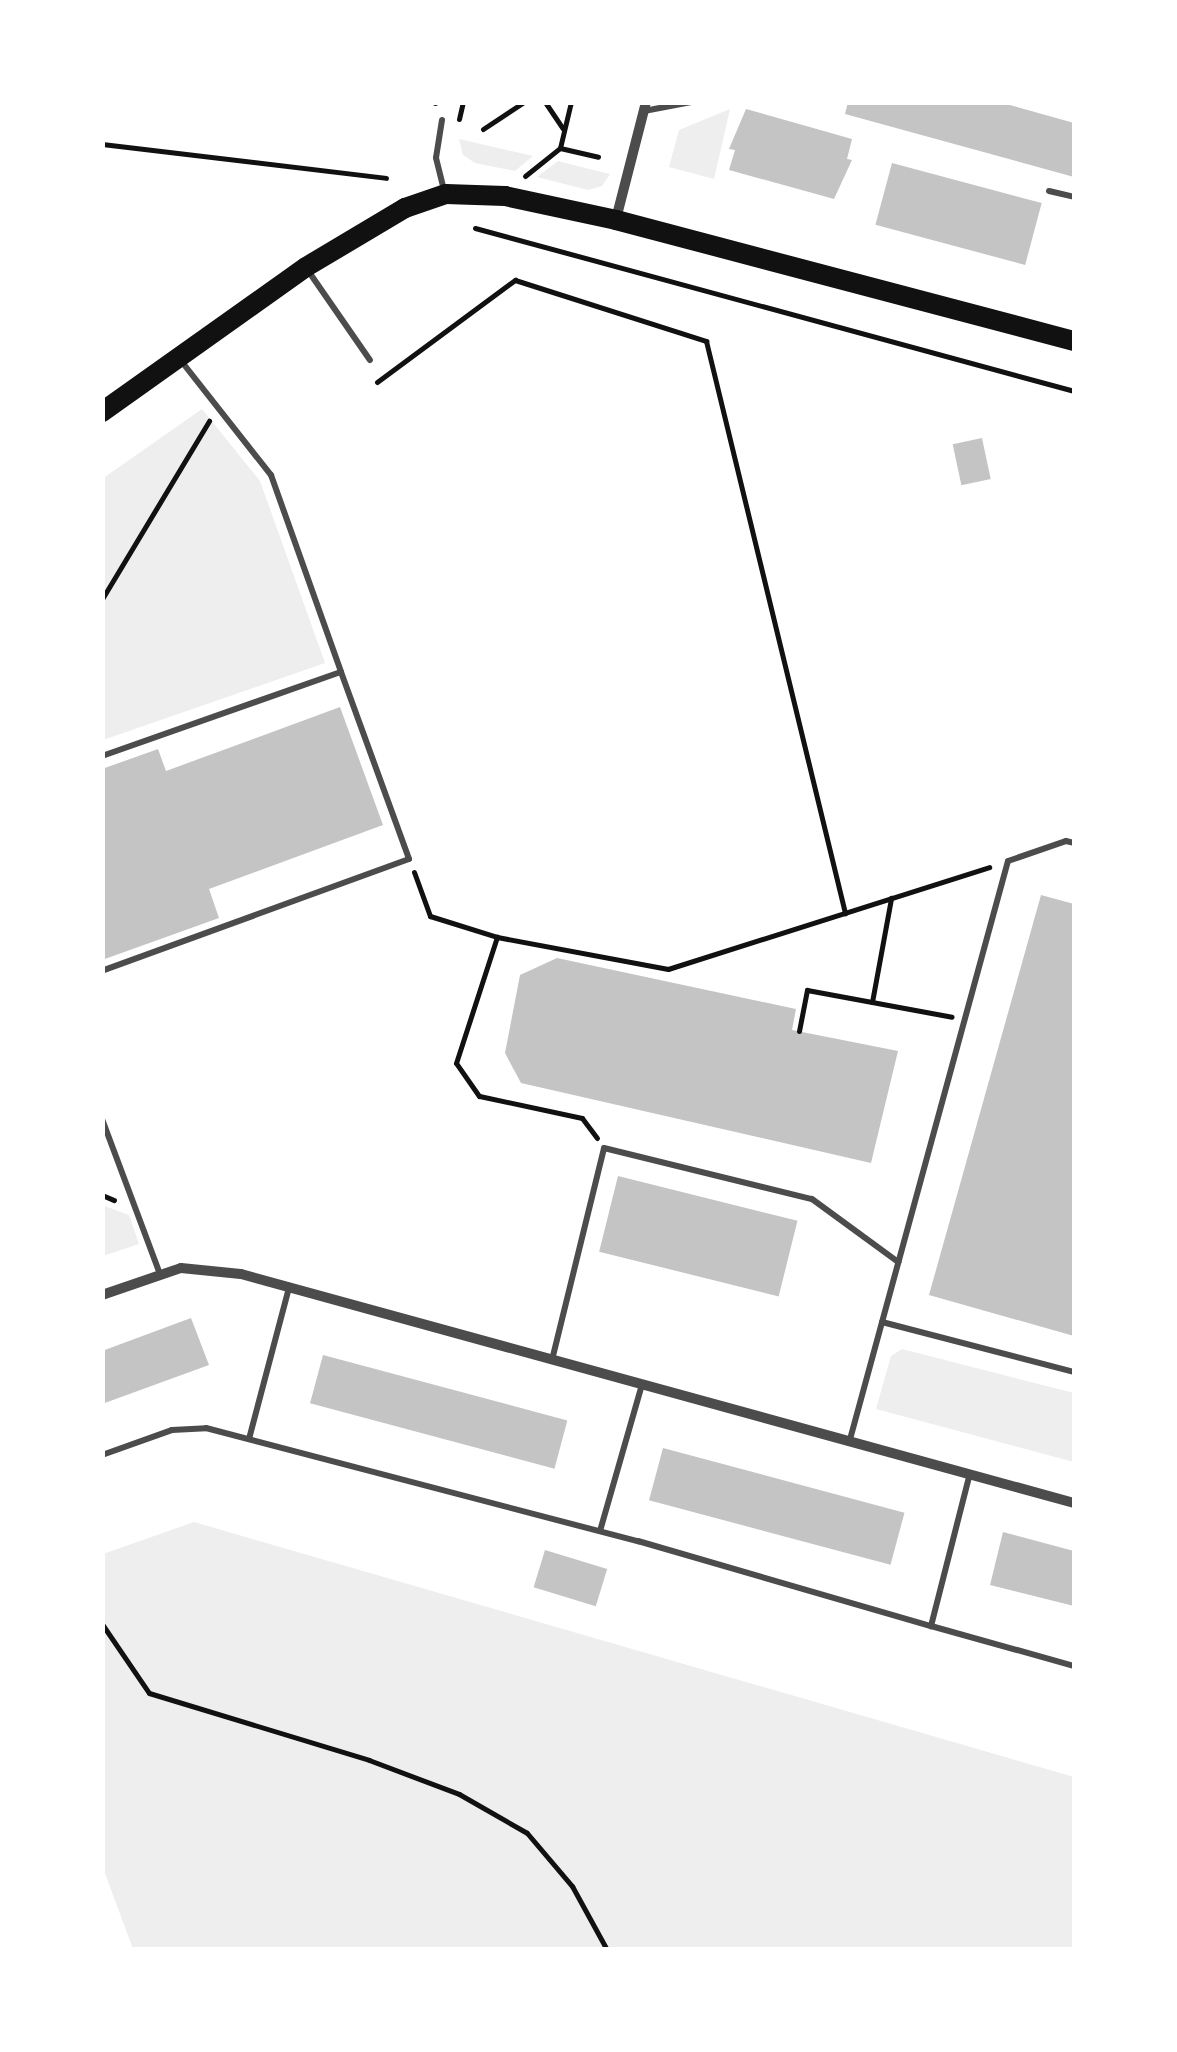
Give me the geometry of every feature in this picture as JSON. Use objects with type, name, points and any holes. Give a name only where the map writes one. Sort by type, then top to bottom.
[{"type":"main road","points":[[102,412],[306,267],[405,208],[446,194],[505,196],[616,220],[1074,341]]},
{"type":"street","points":[[616,220],[645,107]]},
{"type":"street","points":[[102,1295],[160,1274],[202,1266],[1074,1503]]},
{"type":"lane","points":[[645,107],[691,102]]},
{"type":"lane","points":[[442,120],[436,158],[446,194]]},
{"type":"lane","points":[[1048,190],[1074,198]]},
{"type":"lane","points":[[306,267],[370,360]]},
{"type":"lane","points":[[102,971],[409,859],[271,475],[178,357]]},
{"type":"lane","points":[[102,756],[342,672]]},
{"type":"lane","points":[[849,1443],[1008,861],[1066,841],[1074,843]]},
{"type":"lane","points":[[102,1120],[160,1274]]},
{"type":"lane","points":[[552,1360],[604,1148],[812,1199],[898,1262]]},
{"type":"lane","points":[[250,1439],[289,1287]]},
{"type":"lane","points":[[882,1322],[1074,1372]]},
{"type":"lane","points":[[600,1531],[642,1385]]},
{"type":"lane","points":[[102,1455],[172,1430],[206,1428],[600,1531],[1074,1666]]},
{"type":"lane","points":[[932,1626],[969,1477]]},
{"type":"path","points":[[458,124],[463,102]]},
{"type":"path","points":[[482,129],[524,102]]},
{"type":"path","points":[[545,102],[564,130]]},
{"type":"path","points":[[525,176],[560,148],[571,102]]},
{"type":"path","points":[[102,144],[386,178]]},
{"type":"path","points":[[560,148],[598,156]]},
{"type":"path","points":[[475,228],[1074,391]]},
{"type":"path","points":[[377,382],[515,280],[706,341],[845,913]]},
{"type":"path","points":[[102,598],[217,407]]},
{"type":"path","points":[[409,859],[430,916],[497,937],[668,969],[1008,861]]},
{"type":"path","points":[[872,1002],[891,898]]},
{"type":"path","points":[[497,937],[456,1064],[479,1096],[582,1118],[604,1148]]},
{"type":"path","points":[[799,1032],[807,990],[965,1020]]},
{"type":"path","points":[[102,1624],[148,1693],[370,1760],[459,1794],[528,1832],[572,1886],[607,1950]]},
{"type":"shaded area","points":[[730,109],[714,179],[669,167],[679,130]]},
{"type":"shaded area","points":[[459,139],[533,156],[515,171],[475,163],[463,155]]},
{"type":"shaded area","points":[[558,161],[610,174],[602,186],[588,190],[537,177]]},
{"type":"shaded area","points":[[202,409],[260,481],[325,663],[103,740],[102,479]]},
{"type":"shaded area","points":[[102,1205],[129,1215],[139,1244],[103,1256]]},
{"type":"shaded area","points":[[902,1349],[1074,1393],[1074,1462],[876,1409],[891,1356]]},
{"type":"shaded area","points":[[194,1522],[1074,1777],[1074,1949],[133,1949],[103,1868],[103,1554]]},
{"type":"building","points":[[848,102],[999,102],[1074,123],[1074,177],[845,114]]},
{"type":"building","points":[[746,109],[852,139],[847,159],[852,160],[834,199],[729,170],[735,150],[729,149]]},
{"type":"building","points":[[892,163],[1042,203],[1025,265],[875,225]]},
{"type":"building","points":[[982,438],[991,479],[961,485],[953,444]]},
{"type":"building","points":[[340,707],[383,825],[209,889],[219,918],[102,960],[102,769],[158,749],[166,771]]},
{"type":"building","points":[[1041,895],[1074,904],[1074,1336],[929,1295]]},
{"type":"building","points":[[557,958],[796,1009],[792,1030],[898,1051],[871,1163],[521,1083],[505,1053],[520,975]]},
{"type":"building","points":[[618,1176],[798,1221],[779,1296],[599,1252]]},
{"type":"building","points":[[191,1318],[209,1365],[102,1404],[102,1351]]},
{"type":"building","points":[[323,1355],[567,1420],[554,1469],[310,1403]]},
{"type":"building","points":[[663,1448],[904,1513],[891,1565],[649,1500]]},
{"type":"building","points":[[1003,1532],[1074,1551],[1074,1606],[990,1585]]},
{"type":"building","points":[[545,1550],[607,1569],[596,1606],[534,1587]]}]
